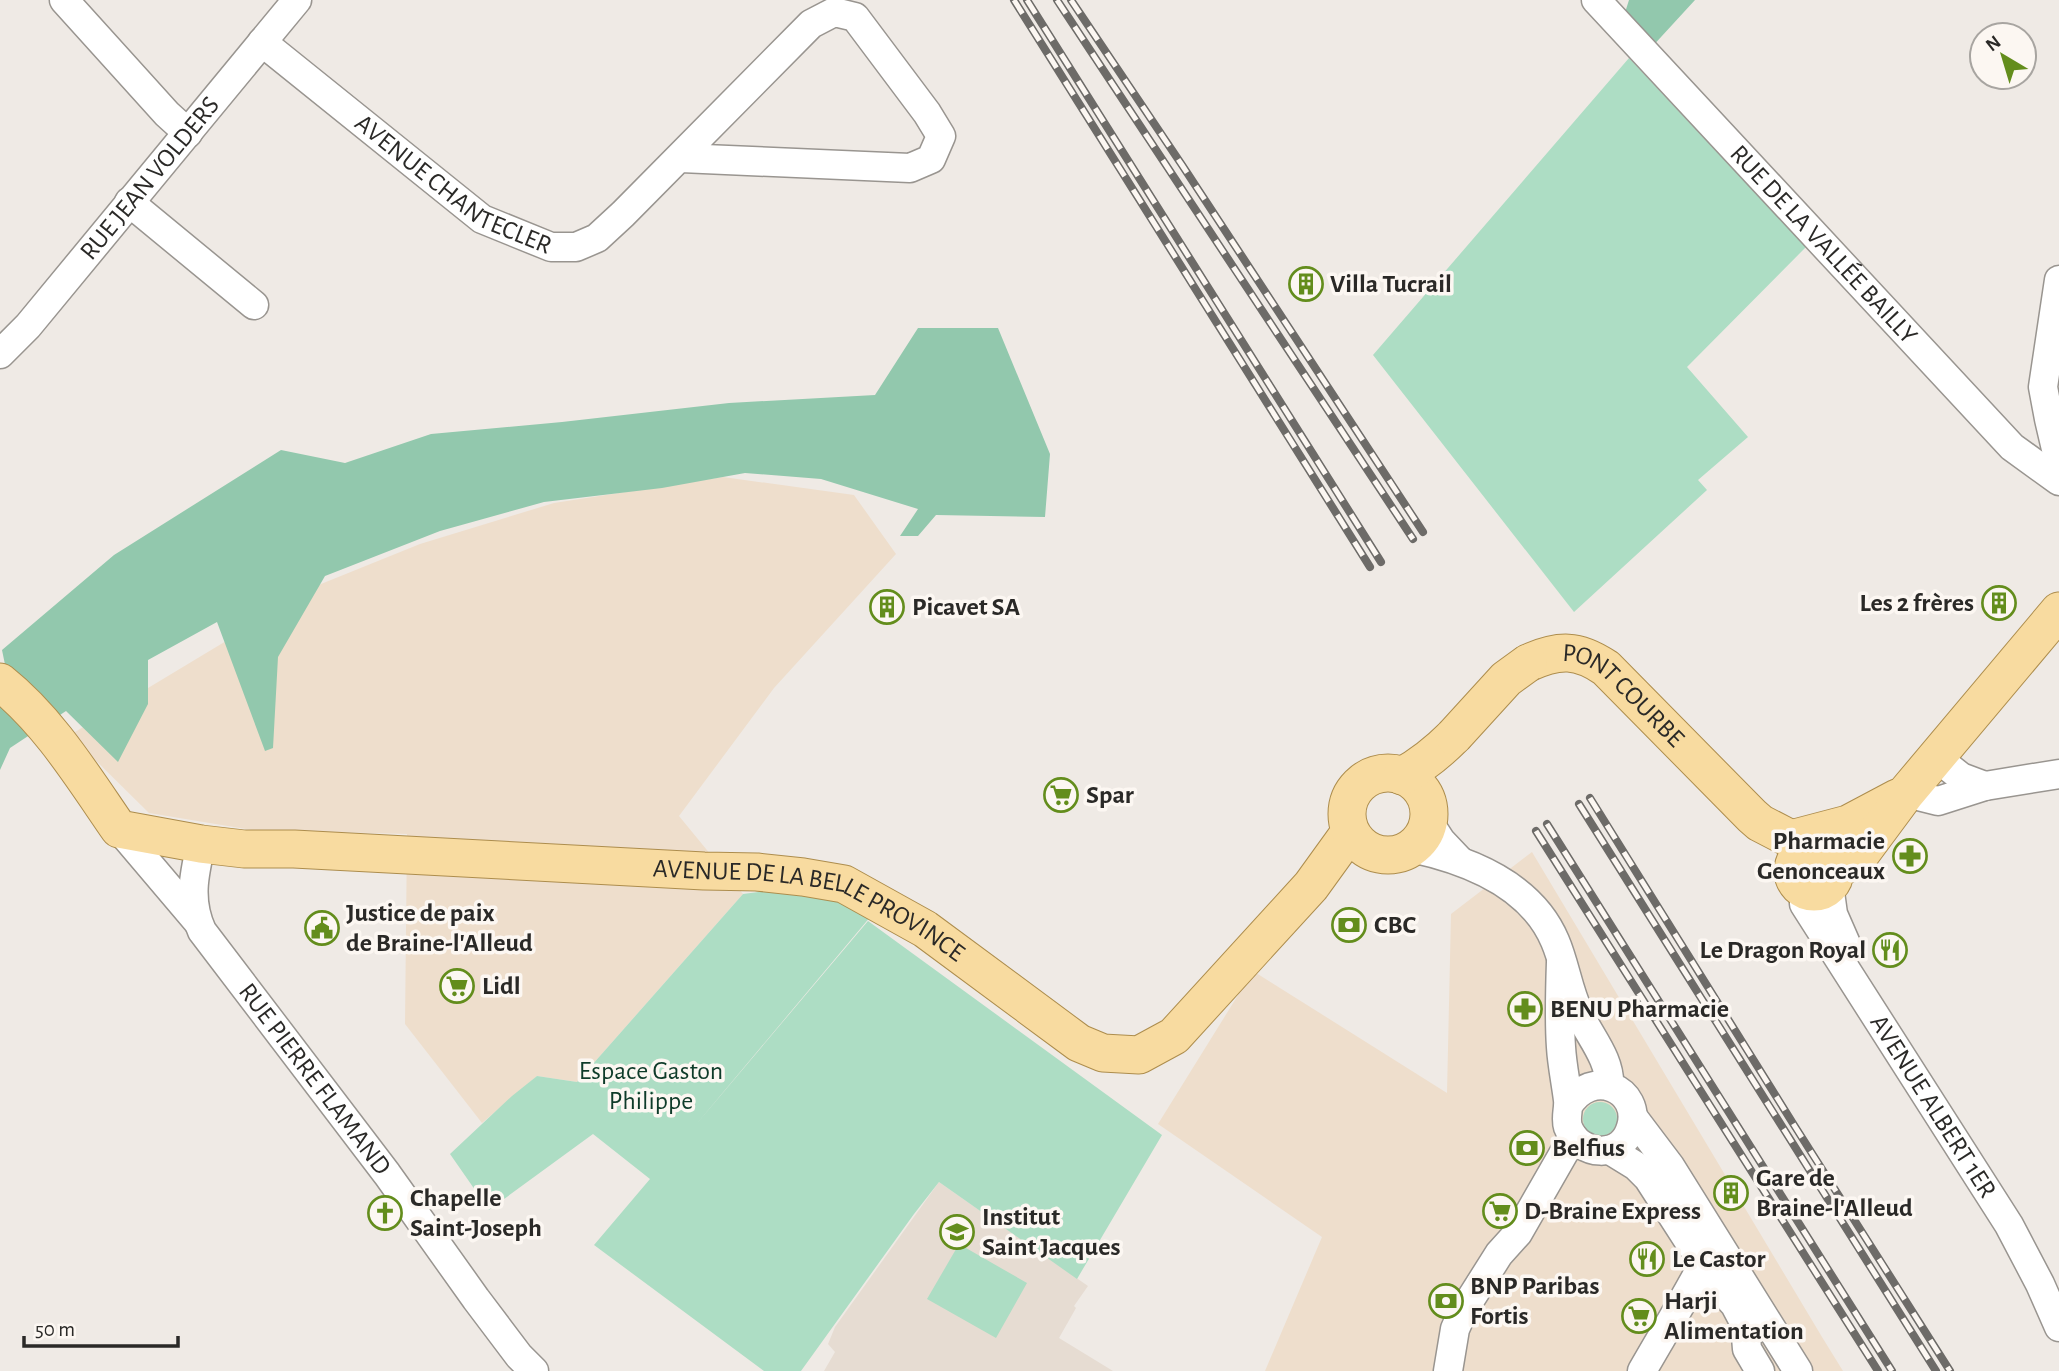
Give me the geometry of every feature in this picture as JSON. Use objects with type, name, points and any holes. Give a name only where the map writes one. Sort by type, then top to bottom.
[{"type":"main road","points":[[1811,866],[1860,855],[1906,793],[2059,611]]},
{"type":"main road","name":"PONT COURBE","points":[[1417,810],[1459,744],[1516,699],[1534,672],[1568,676],[1593,681],[1606,689],[1773,858],[1781,864],[1811,866]]},
{"type":"main road","name":"RUE PIERRE FLAMAND","points":[[0,682],[16,695],[62,747],[119,829]]},
{"type":"main road","points":[[1391,773],[1417,810],[1403,853],[1390,855],[1377,854],[1358,840],[1347,810],[1353,792],[1360,784],[1380,774],[1391,773]]},
{"type":"main road","points":[[1811,866],[1848,824],[1906,793]]},
{"type":"main road","points":[[119,829],[201,844]]},
{"type":"main road","name":"AVENUE DE LA BELLE PROVINCE","points":[[201,844],[244,849],[294,849],[757,872],[844,884],[925,929],[1079,1043],[1103,1053],[1139,1055],[1174,1037],[1311,886],[1358,840]]},
{"type":"street","points":[[64,0],[167,114],[188,132]]},
{"type":"street","name":"RUE JEAN VOLDERS","points":[[0,354],[28,326],[297,0]]},
{"type":"street","name":"RUE DE LA VALLÉE BAILLY","points":[[1596,0],[2012,447],[2059,481]]},
{"type":"street","name":"AVENUE CHANTECLER","points":[[262,42],[482,219],[551,247],[576,247],[597,238],[681,158],[811,24],[834,12],[855,17],[927,113],[941,136],[931,159],[910,168],[681,158]]},
{"type":"street","points":[[129,202],[254,304]]},
{"type":"street","points":[[2059,279],[2043,387],[2059,462]]},
{"type":"street","points":[[1937,758],[1961,777],[1985,786]]},
{"type":"street","points":[[1906,793],[1938,801],[1985,786],[2059,774]]},
{"type":"street","points":[[1417,810],[1459,860],[1502,881],[1530,902],[1544,920],[1555,942],[1575,1005],[1605,1061],[1610,1078],[1609,1086]]},
{"type":"street","name":"RUE PIERRE FLAMAND","points":[[119,829],[197,921],[387,1174],[476,1299],[519,1356],[534,1371]]},
{"type":"street","name":"RUE PIERRE FLAMAND","points":[[197,921],[192,884],[201,844]]},
{"type":"street","name":"AVENUE ALBERT 1ER","points":[[1811,866],[1845,943],[2012,1200],[2059,1283]]},
{"type":"street","name":"AVENUE ALBERT 1ER","points":[[1811,866],[1804,904],[2009,1225],[2057,1318]]},
{"type":"street","points":[[1561,962],[1559,1003],[1568,1106],[1566,1122],[1573,1137],[1583,1147],[1596,1151],[1609,1150],[1627,1137],[1633,1117],[1630,1103],[1621,1093],[1609,1086],[1585,1088],[1568,1106]]},
{"type":"street","points":[[1633,1117],[1670,1166],[1798,1371]]},
{"type":"street","points":[[1448,1371],[1455,1329],[1463,1311],[1499,1254],[1518,1233],[1573,1137]]},
{"type":"street","points":[[1609,1150],[1636,1166],[1648,1178],[1717,1285],[1735,1305],[1745,1324],[1747,1349],[1760,1371]]},
{"type":"street","points":[[1642,1371],[1716,1239]]},
{"type":"shaded area","points":[[723,477],[854,495],[896,554],[774,688],[679,816],[743,894],[577,1082],[537,1076],[482,1123],[405,1024],[407,834],[252,830],[149,813],[70,735],[321,584],[420,544],[554,503]]},
{"type":"shaded area","points":[[1532,852],[1843,1371],[1265,1371],[1322,1237],[1158,1124],[1253,971],[1447,1093],[1451,914]]},
{"type":"shaded area","name":"Institut Saint Jacques","points":[[939,1182],[1088,1286],[1074,1306],[1076,1308],[1059,1338],[1113,1371],[824,1371],[835,1352],[828,1344],[835,1327]]},
{"type":"green space","points":[[1629,0],[1695,0],[1650,49],[1622,22]]},
{"type":"green space","points":[[1629,58],[1806,247],[1687,367],[1748,437],[1698,480],[1707,490],[1574,612],[1373,355]]},
{"type":"green space","points":[[918,328],[998,328],[1050,454],[1045,517],[936,515],[918,536],[900,536],[918,509],[821,479],[745,473],[662,488],[544,502],[440,531],[325,576],[278,657],[273,748],[265,751],[217,622],[148,660],[148,704],[118,762],[66,711],[10,748],[0,770],[0,686],[9,684],[2,650],[114,555],[281,450],[345,463],[431,434],[729,403],[875,395]]},
{"type":"green space","name":"Espace Gaston Philippe","points":[[813,885],[871,916],[694,1127],[868,921],[1162,1135],[1077,1279],[939,1182],[801,1371],[764,1371],[594,1245],[650,1179],[593,1134],[489,1210],[450,1154],[537,1076],[577,1082],[743,894]]},
{"type":"green space","points":[[1600,1102],[1612,1107],[1617,1119],[1612,1131],[1600,1136],[1588,1131],[1583,1119],[1588,1107]]},
{"type":"green space","points":[[959,1244],[1027,1283],[996,1338],[927,1299]]},
{"type":"railway","points":[[1014,0],[1370,567]]},
{"type":"railway","points":[[1027,0],[1381,562]]},
{"type":"railway","points":[[1057,0],[1413,539]]},
{"type":"railway","points":[[1071,0],[1423,532]]},
{"type":"railway","points":[[1590,798],[1950,1371]]},
{"type":"railway","points":[[1579,804],[1936,1371]]},
{"type":"railway","points":[[1547,824],[1892,1371]]},
{"type":"railway","points":[[1536,831],[1878,1371]]},
{"type":"place","name":"Villa Tucrail","points":[[1306,284]]},
{"type":"place","name":"Les 2 frères","points":[[1999,603]]},
{"type":"place","name":"Picavet SA","points":[[887,607]]},
{"type":"place","name":"Spar","points":[[1061,795]]},
{"type":"place","name":"Pharmacie Genonceaux","points":[[1910,856]]},
{"type":"place","name":"CBC","points":[[1349,925]]},
{"type":"place","name":"Justice de paix de Braine-l'Alleud","points":[[322,928]]},
{"type":"place","name":"Le Dragon Royal","points":[[1890,950]]},
{"type":"place","name":"Lidl","points":[[457,986]]},
{"type":"place","name":"BENU Pharmacie","points":[[1525,1009]]},
{"type":"place","name":"Belfius","points":[[1527,1148]]},
{"type":"place","name":"Gare de Braine-l'Alleud","points":[[1731,1193]]},
{"type":"place","name":"D-Braine Express","points":[[1500,1211]]},
{"type":"place","name":"Chapelle Saint-Joseph","points":[[385,1213]]},
{"type":"place","name":"Institut Saint Jacques","points":[[957,1232]]},
{"type":"place","name":"Le Castor","points":[[1647,1259]]},
{"type":"place","name":"BNP Paribas Fortis","points":[[1446,1301]]},
{"type":"place","name":"Harji Alimentation","points":[[1639,1316]]}]
